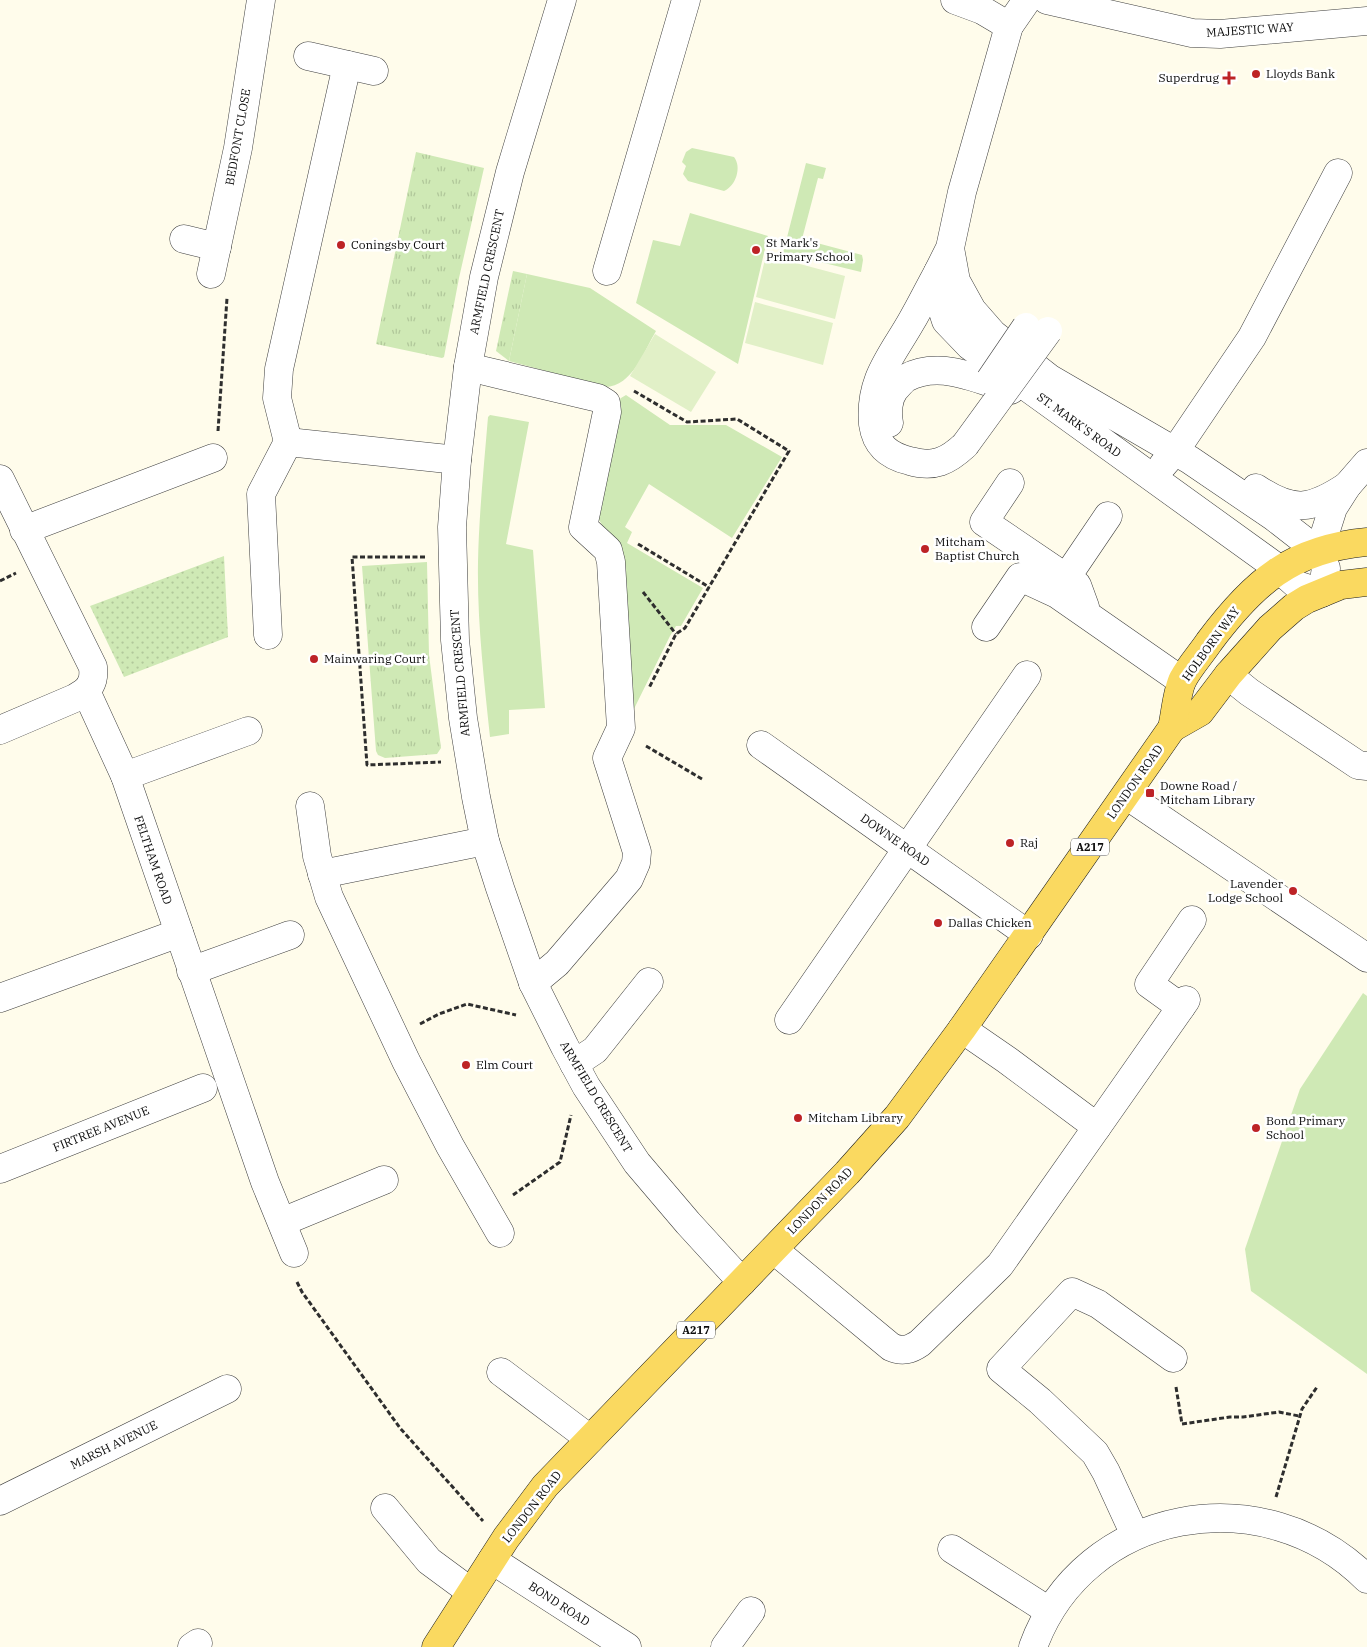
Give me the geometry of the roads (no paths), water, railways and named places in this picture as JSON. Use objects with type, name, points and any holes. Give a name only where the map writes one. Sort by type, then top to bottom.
[{"type":"main road","name":"HOLBORN WAY","points":[[1172,728],[1182,680],[1234,611],[1258,585],[1278,569],[1296,560],[1318,552],[1354,543],[1367,542]]},
{"type":"main road","name":"A217","points":[[1172,728],[1200,712],[1228,675],[1282,616],[1307,599],[1341,585],[1367,582]]},
{"type":"main road","name":"LONDON ROAD","points":[[436,1647],[499,1549],[545,1486],[774,1250],[870,1149],[897,1117],[1029,935],[1172,728]]},
{"type":"street","name":"BEDFONT CLOSE","points":[[217,283],[217,247],[238,148],[261,0]]},
{"type":"street","name":"ARMFIELD CRESCENT","points":[[562,0],[510,172],[484,277],[468,367],[457,460],[452,527],[455,640],[463,718],[476,797],[486,841],[533,983],[586,1086],[636,1163],[742,1282]]},
{"type":"street","points":[[607,271],[686,0]]},
{"type":"street","points":[[956,0],[982,10],[1009,26]]},
{"type":"street","name":"ST. MARK'S ROAD","points":[[1027,0],[1009,26],[936,290],[946,321],[970,346],[1298,585],[1322,593]]},
{"type":"street","name":"MAJESTIC WAY","points":[[1047,0],[1201,33],[1220,34],[1367,20]]},
{"type":"street","points":[[308,56],[374,71]]},
{"type":"street","points":[[268,635],[261,494],[288,442],[278,398],[279,369],[347,66]]},
{"type":"street","points":[[1152,479],[1178,446],[1252,338],[1338,173]]},
{"type":"street","points":[[184,239],[217,247]]},
{"type":"street","points":[[944,260],[912,321],[888,359],[876,386],[872,403],[874,432],[880,445],[892,455],[918,464],[944,461],[954,456],[958,440],[1037,329]]},
{"type":"street","name":"ST. MARK'S ROAD","points":[[944,260],[972,310],[993,334],[1049,378],[1085,399],[1178,446],[1318,552]]},
{"type":"street","points":[[888,359],[909,341],[929,319],[955,307],[972,310],[972,319],[962,337],[917,374]]},
{"type":"street","points":[[468,367],[598,398],[606,403],[607,412],[583,527],[608,550],[616,563],[621,728],[606,758],[637,852],[636,864],[629,879],[623,886],[556,963],[533,983]]},
{"type":"street","points":[[958,440],[938,445],[923,446],[907,442],[894,432],[888,421],[888,406],[893,392],[904,379],[917,374],[938,371],[967,374],[1050,403]]},
{"type":"street","points":[[288,442],[457,460]]},
{"type":"street","points":[[1178,446],[1272,499],[1283,503],[1302,507],[1330,498],[1347,486]]},
{"type":"street","points":[[24,530],[215,448]]},
{"type":"street","points":[[1322,593],[1326,568],[1318,552],[1333,508],[1347,486],[1367,463]]},
{"type":"street","points":[[0,479],[93,667],[91,685],[86,691],[0,730]]},
{"type":"street","points":[[1010,483],[984,522],[1077,585],[1088,615]]},
{"type":"street","points":[[1066,578],[1108,516]]},
{"type":"street","points":[[986,627],[1020,577],[1057,594],[1182,680]]},
{"type":"street","points":[[789,1020],[1027,675]]},
{"type":"street","points":[[1228,675],[1249,692],[1358,765],[1367,766]]},
{"type":"street","name":"FELTHAM ROAD","points":[[86,691],[125,776],[265,1182],[294,1253]]},
{"type":"street","points":[[125,776],[248,731]]},
{"type":"street","name":"DOWNE ROAD","points":[[761,745],[1029,935]]},
{"type":"street","points":[[1126,795],[1367,958]]},
{"type":"street","points":[[310,806],[317,856],[329,897],[406,1061],[450,1146],[500,1233]]},
{"type":"street","points":[[322,874],[486,841]]},
{"type":"street","points":[[774,1250],[890,1347],[898,1351],[905,1351],[920,1343],[1000,1264],[1183,1004],[1149,984],[1192,920]]},
{"type":"street","points":[[0,998],[179,933]]},
{"type":"street","points":[[191,971],[290,935]]},
{"type":"street","points":[[574,1064],[595,1050],[649,982]]},
{"type":"street","points":[[962,1029],[1097,1127]]},
{"type":"street","name":"FIRTREE AVENUE","points":[[0,1169],[203,1088]]},
{"type":"street","points":[[282,1222],[384,1180]]},
{"type":"street","points":[[1136,1535],[1106,1472],[1094,1453],[1040,1401],[1001,1370],[1072,1292],[1098,1304],[1173,1358]]},
{"type":"street","points":[[501,1372],[590,1439]]},
{"type":"street","name":"MARSH AVENUE","points":[[0,1501],[227,1389]]},
{"type":"street","points":[[385,1508],[429,1561],[471,1592]]},
{"type":"street","points":[[1033,1647],[1038,1632],[1049,1611],[1075,1580],[1090,1566],[1114,1547],[1136,1535],[1166,1525],[1219,1517],[1243,1519],[1277,1526],[1330,1549],[1365,1573]]},
{"type":"street","name":"BOND ROAD","points":[[499,1549],[627,1647]]},
{"type":"street","points":[[952,1549],[1049,1611]]},
{"type":"street","points":[[725,1647],[751,1611]]},
{"type":"place","name":"Lloyds Bank","points":[[1256,74]]},
{"type":"place","name":"Superdrug","points":[[1229,78]]},
{"type":"place","name":"Coningsby Court","points":[[341,245]]},
{"type":"place","name":"St Mark's Primary School","points":[[756,250]]},
{"type":"place","name":"Mitcham Baptist Church","points":[[925,549]]},
{"type":"place","name":"Mainwaring Court","points":[[314,659]]},
{"type":"place","name":"Downe Road / Mitcham Library","points":[[1150,793]]},
{"type":"place","name":"Raj","points":[[1010,843]]},
{"type":"place","name":"Lavender Lodge School","points":[[1293,891]]},
{"type":"place","name":"Dallas Chicken","points":[[938,923]]},
{"type":"place","name":"Elm Court","points":[[466,1065]]},
{"type":"place","name":"Mitcham Library","points":[[798,1118]]},
{"type":"place","name":"Bond Primary School","points":[[1256,1128]]}]
